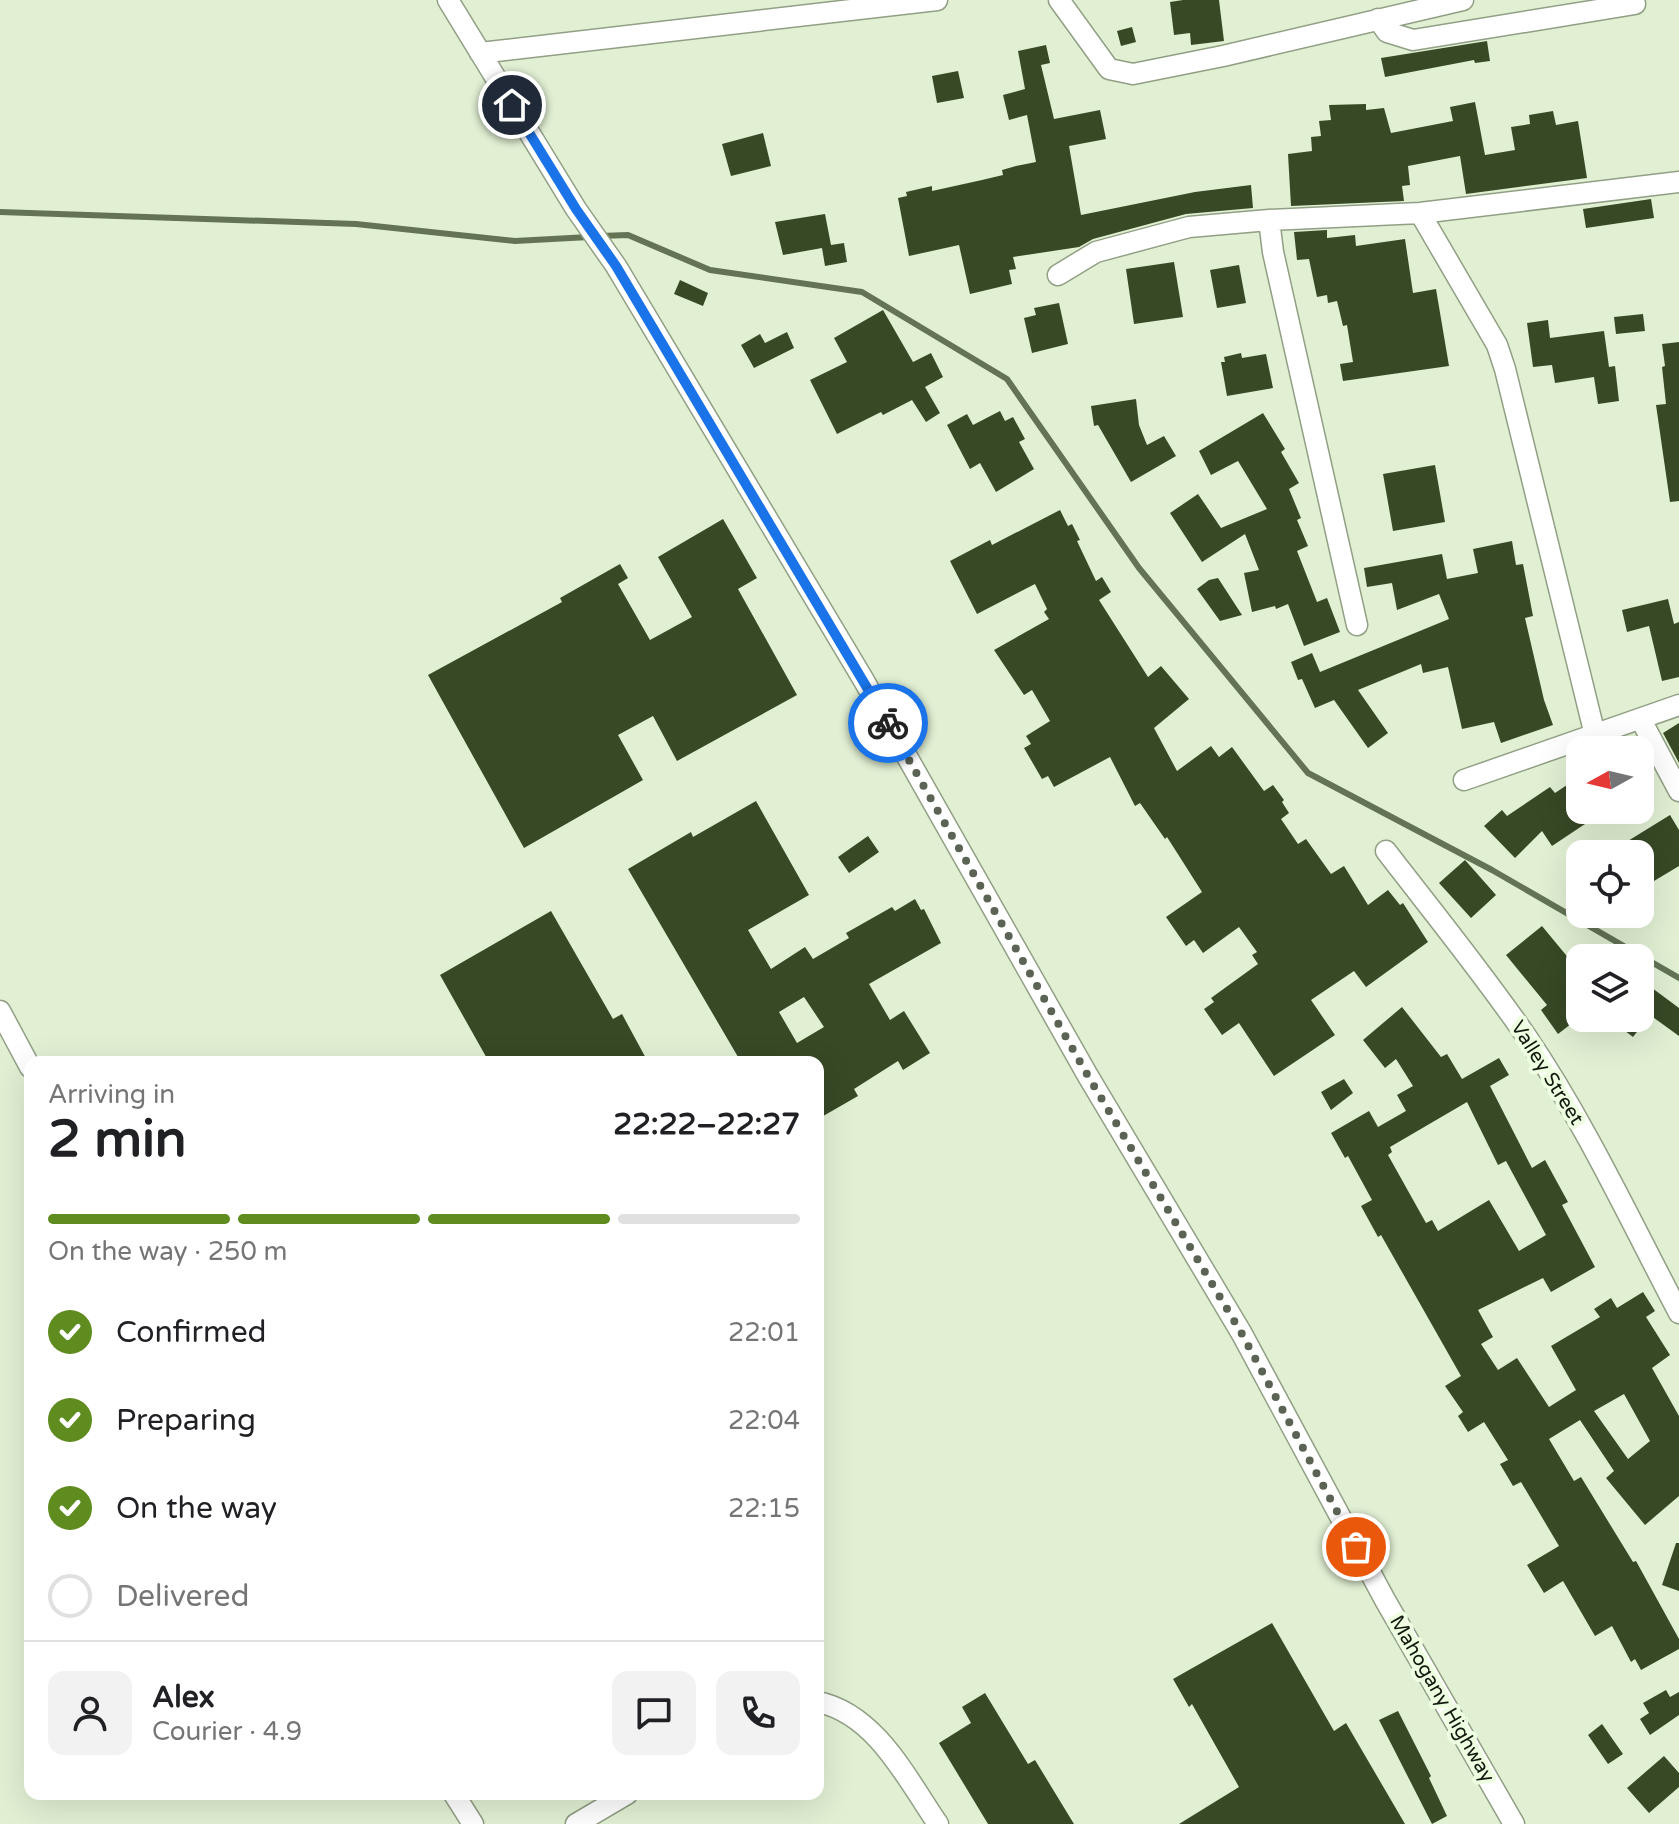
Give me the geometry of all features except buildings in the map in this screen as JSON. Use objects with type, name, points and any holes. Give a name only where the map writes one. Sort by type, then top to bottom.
[{"type":"street","name":"Mahogany Highway","points":[[448,0],[576,209],[616,266],[863,679],[1088,1076],[1242,1334],[1391,1612],[1514,1824]]},
{"type":"street","points":[[480,53],[837,5],[937,0]]},
{"type":"street","points":[[1059,0],[1109,69],[1133,74],[1463,0]]},
{"type":"street","points":[[1378,19],[1387,32],[1413,40],[1635,4]]},
{"type":"street","points":[[1058,275],[1096,252],[1189,227],[1420,213],[1679,182]]},
{"type":"street","points":[[1420,213],[1497,345],[1595,735]]},
{"type":"street","points":[[1269,220],[1273,252],[1357,625]]},
{"type":"street","points":[[1464,780],[1679,705]]},
{"type":"street","points":[[1641,720],[1679,791]]},
{"type":"street","name":"Valley Street","points":[[1386,851],[1526,1036],[1574,1115],[1679,1313]]},
{"type":"street","points":[[0,1011],[24,1056]]},
{"type":"street","points":[[824,1703],[853,1715],[880,1741],[938,1824]]},
{"type":"street","points":[[458,1800],[473,1824]]},
{"type":"street","points":[[576,1824],[617,1800]]},
{"type":"waterway","points":[[0,212],[356,224],[515,241],[589,237]]},
{"type":"waterway","points":[[600,236],[628,235],[710,270],[862,292],[1007,379],[1139,568],[1308,773],[1492,870],[1679,978]]},
{"type":"way so far","points":[[888,723],[1088,1076],[1242,1334],[1356,1547]]},
{"type":"route","points":[[512,105],[576,209],[616,266],[888,723]]}]
